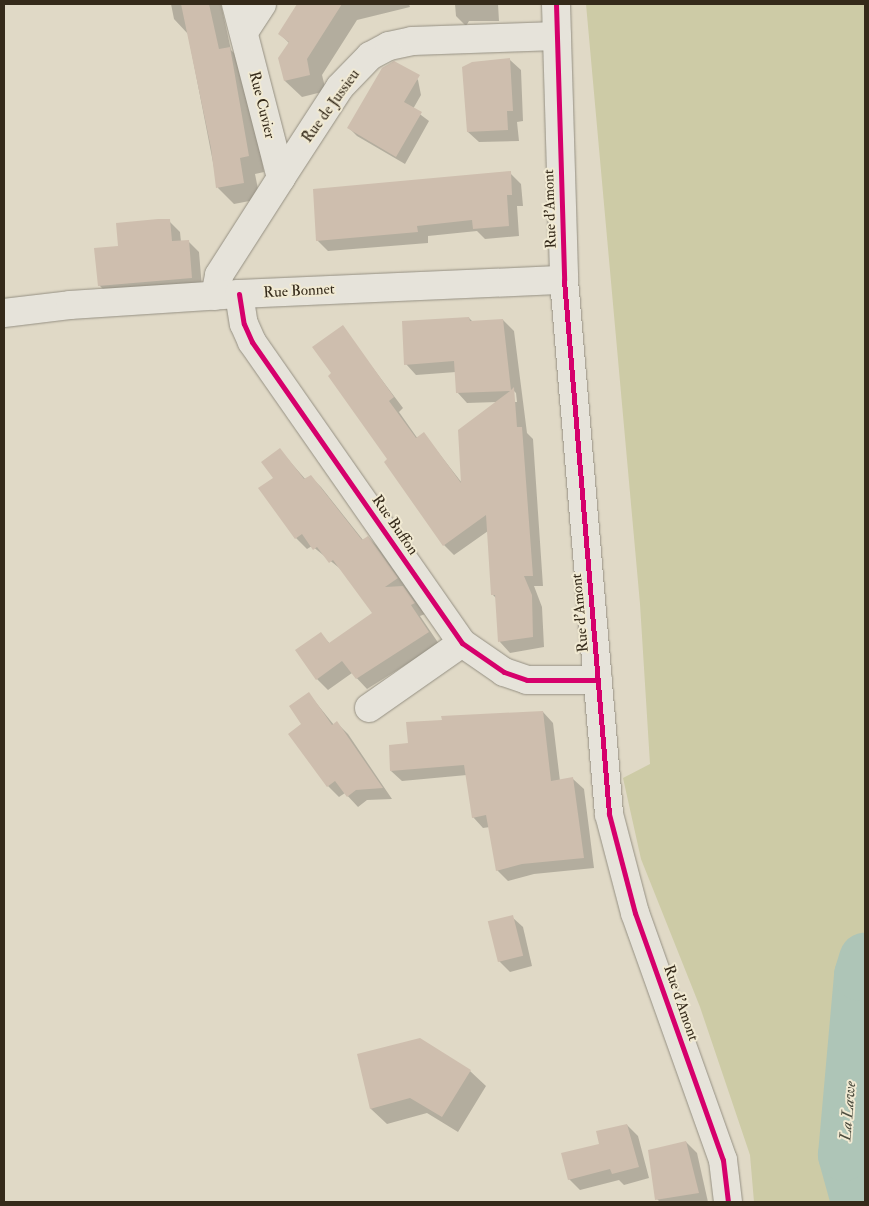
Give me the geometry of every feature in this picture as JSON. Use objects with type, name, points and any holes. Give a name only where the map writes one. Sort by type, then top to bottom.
[{"type":"street","name":"Rue Cuvier","points":[[236,4],[281,178]]},
{"type":"street","points":[[244,32],[262,4]]},
{"type":"street","name":"Rue d'Amont","points":[[556,4],[564,280],[609,814],[620,865],[723,1160],[728,1202]]},
{"type":"street","name":"Rue de Jussieu","points":[[227,295],[219,275],[281,178],[354,70],[389,46],[412,41],[557,36]]},
{"type":"street","name":"Rue Bonnet","points":[[4,312],[227,295],[564,280]]},
{"type":"street","name":"Rue Buffon","points":[[227,295],[252,342],[462,643],[504,672],[527,680],[598,680]]},
{"type":"street","points":[[369,708],[462,643]]},
{"type":"shaded area","points":[[586,4],[865,4],[865,1202],[754,1202],[750,1155],[700,1007],[641,859],[623,778],[650,764],[640,604]]},
{"type":"building","points":[[181,4],[209,4],[219,49],[230,47],[249,156],[240,158],[244,183],[216,188],[211,148]]},
{"type":"building","points":[[297,4],[342,4],[307,59],[310,75],[284,81],[278,58],[289,42],[278,34]]},
{"type":"building","points":[[510,58],[513,111],[507,111],[508,130],[467,132],[462,67],[472,62]]},
{"type":"building","points":[[394,61],[420,75],[404,102],[422,112],[396,157],[347,128],[382,68]]},
{"type":"building","points":[[511,171],[512,195],[507,195],[509,226],[473,229],[472,220],[417,226],[418,232],[316,241],[313,189]]},
{"type":"building","points":[[170,219],[172,241],[189,240],[192,278],[98,286],[94,248],[118,246],[116,223]]},
{"type":"building","points":[[469,317],[470,321],[503,319],[511,390],[514,387],[517,427],[522,427],[533,576],[524,576],[532,595],[533,637],[498,642],[495,595],[491,595],[486,515],[443,546],[384,462],[387,459],[328,376],[331,373],[312,347],[343,325],[394,397],[389,401],[416,438],[424,432],[461,483],[458,430],[510,391],[456,393],[454,361],[404,365],[402,321]]},
{"type":"building","points":[[280,448],[304,479],[311,475],[362,540],[368,536],[398,578],[385,587],[403,586],[415,603],[411,605],[429,632],[356,679],[342,661],[316,680],[295,650],[321,632],[329,643],[372,613],[333,560],[329,563],[317,547],[313,550],[302,534],[295,539],[258,488],[273,478],[261,462]]},
{"type":"building","points":[[309,692],[332,725],[337,721],[383,788],[356,790],[347,797],[335,781],[327,787],[288,734],[301,724],[289,706]]},
{"type":"building","points":[[543,711],[551,781],[573,777],[584,858],[522,864],[496,871],[486,815],[472,818],[464,765],[390,771],[389,745],[408,743],[406,722],[442,720],[441,716]]},
{"type":"building","points":[[513,915],[523,956],[498,962],[488,921]]},
{"type":"building","points":[[420,1038],[471,1070],[442,1117],[410,1098],[370,1109],[357,1054]]},
{"type":"building","points":[[627,1124],[639,1167],[612,1174],[610,1169],[568,1180],[561,1153],[599,1144],[596,1131]]},
{"type":"building","points":[[686,1141],[699,1193],[655,1200],[648,1150]]},
{"type":"waterway","name":"La Lawe","points":[[857,1202],[844,1155],[860,975],[865,959]]},
{"type":"cycle path","points":[[556,4],[564,280],[609,814],[635,913],[723,1160],[728,1202]]},
{"type":"cycle path","points":[[239,294],[244,324],[252,342],[462,643],[504,672],[527,680],[598,680]]}]
